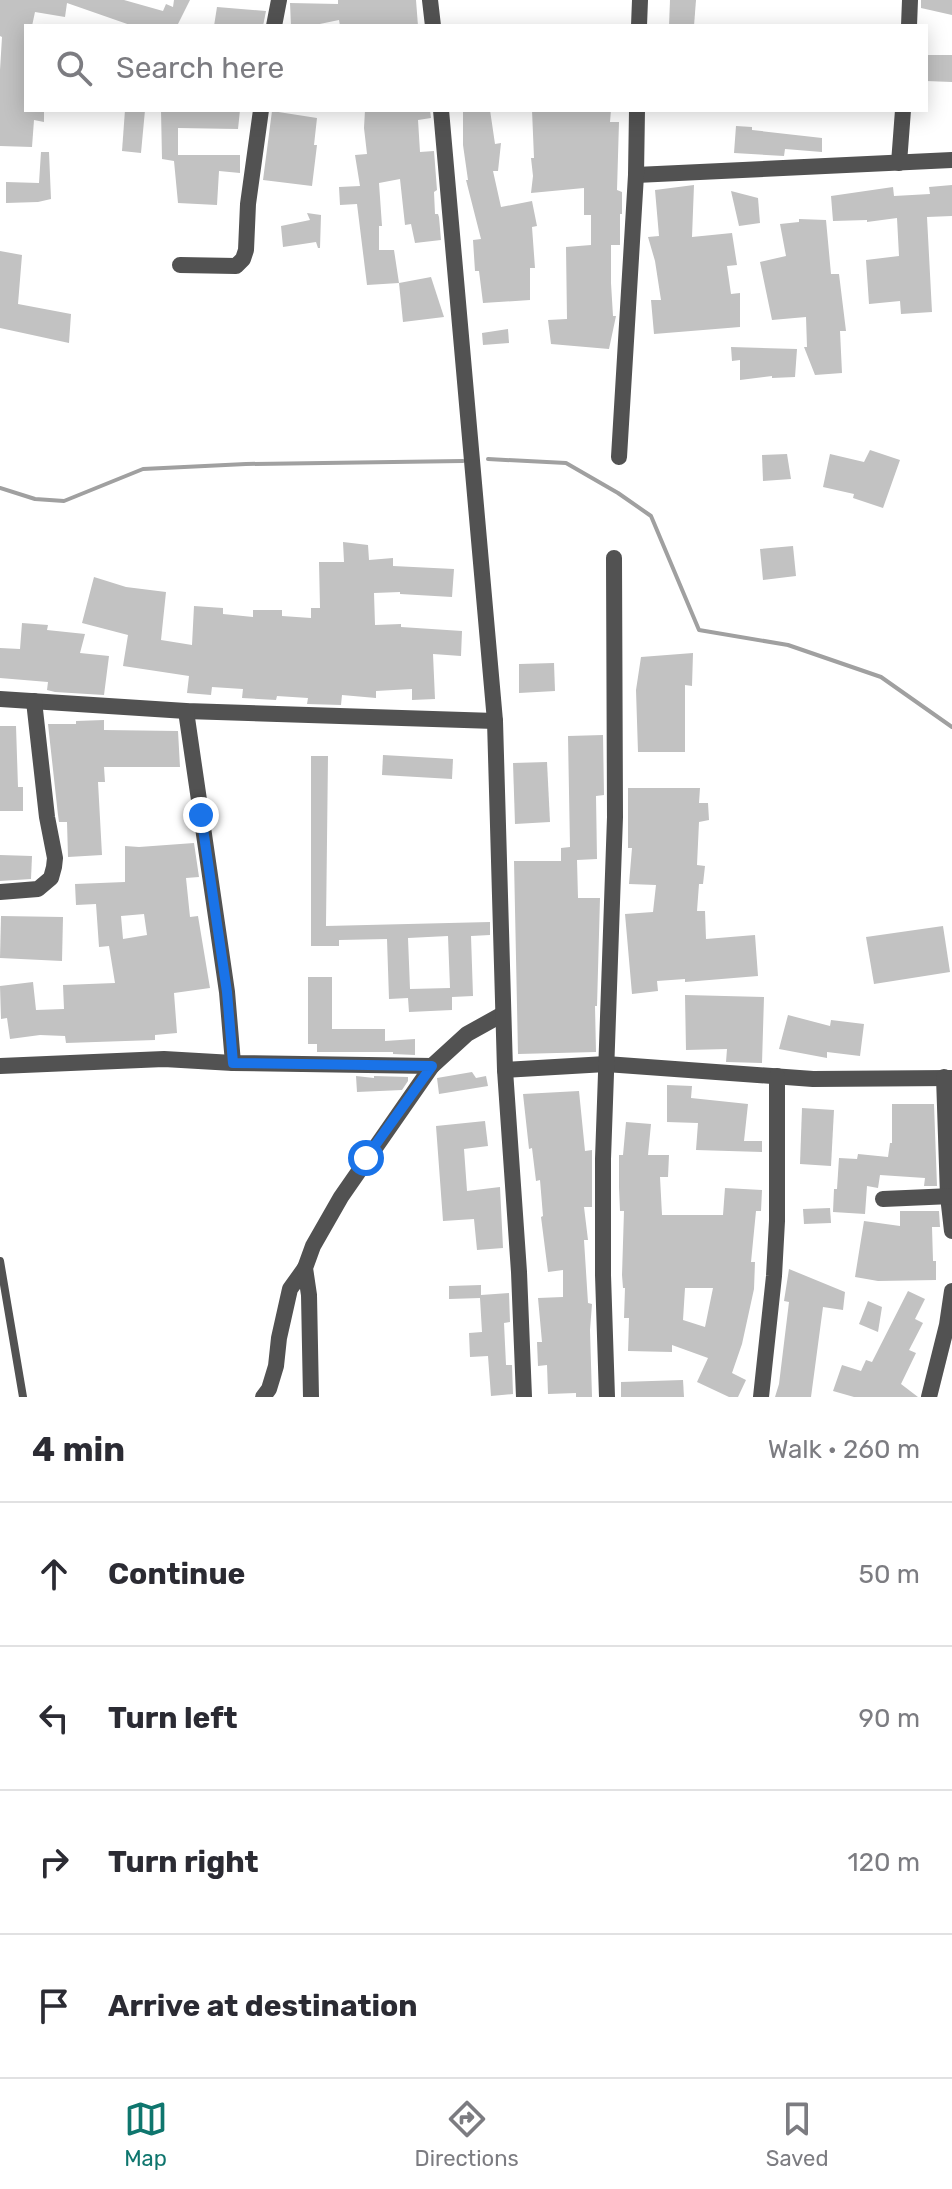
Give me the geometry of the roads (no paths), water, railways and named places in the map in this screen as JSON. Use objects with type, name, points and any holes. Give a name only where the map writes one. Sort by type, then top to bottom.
[{"type":"street","points":[[274,24],[279,0]]},
{"type":"street","points":[[430,0],[433,24]]},
{"type":"street","points":[[639,24],[640,0]]},
{"type":"street","points":[[909,24],[910,0]]},
{"type":"street","points":[[180,265],[236,266],[243,259],[261,112]]},
{"type":"street","points":[[441,112],[495,721],[505,1070],[524,1397]]},
{"type":"street","points":[[619,457],[637,112]]},
{"type":"street","points":[[899,163],[903,112]]},
{"type":"street","points":[[636,175],[952,160]]},
{"type":"street","points":[[607,1397],[603,1275],[606,1064],[615,817],[614,558]]},
{"type":"street","points":[[0,699],[186,711],[495,721]]},
{"type":"street","points":[[0,892],[38,889],[51,878],[54,867],[34,701]]},
{"type":"street","points":[[186,711],[227,992],[233,1063]]},
{"type":"street","points":[[263,1397],[269,1389],[276,1366],[290,1289],[305,1268],[313,1246],[341,1197],[432,1066],[467,1034],[503,1014]]},
{"type":"street","points":[[0,1066],[164,1059],[432,1066]]},
{"type":"street","points":[[505,1070],[606,1064],[777,1076],[881,1080],[948,1078],[952,1231]]},
{"type":"street","points":[[761,1397],[777,1221],[777,1076]]},
{"type":"street","points":[[883,1199],[950,1196]]},
{"type":"street","points":[[305,1268],[309,1295],[311,1397]]},
{"type":"street","points":[[929,1397],[952,1291]]},
{"type":"lane","points":[[0,1261],[23,1397]]},
{"type":"waterway","points":[[488,459],[566,463],[651,516],[699,630],[788,645],[881,677],[952,727]]},
{"type":"waterway","points":[[0,488],[35,499],[64,501],[143,469],[246,464],[463,461]]}]
